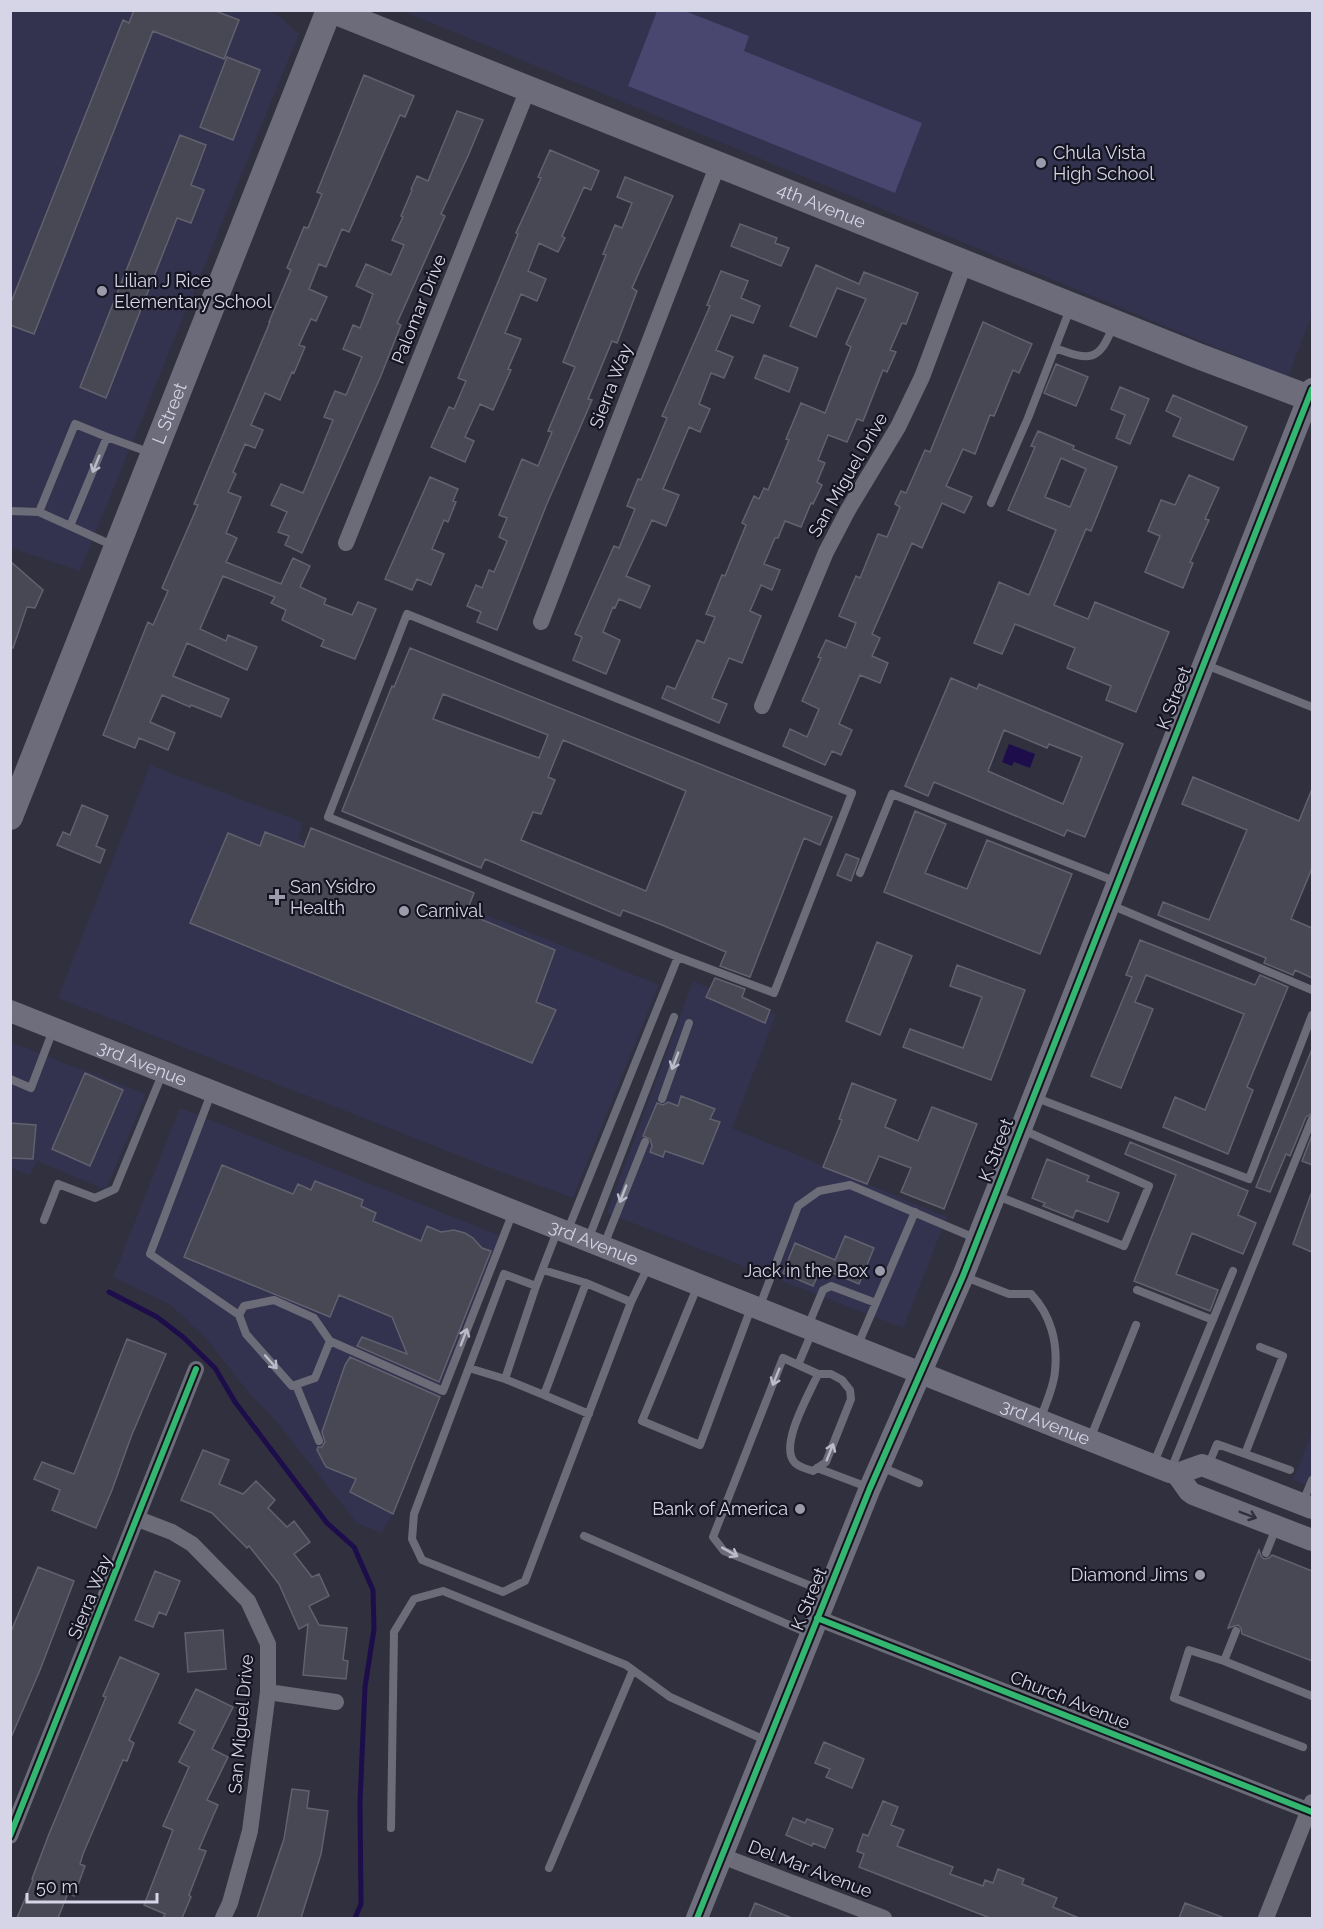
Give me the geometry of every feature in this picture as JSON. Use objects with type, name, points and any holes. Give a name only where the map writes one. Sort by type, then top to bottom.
[{"type":"main road","name":"4th Avenue","points":[[330,10],[1071,305],[1311,395]]},
{"type":"main road","name":"L Street","points":[[10,817],[330,10]]},
{"type":"street","name":"Palomar Drive","points":[[346,543],[528,89]]},
{"type":"street","name":"Sierra Way","points":[[541,622],[718,164]]},
{"type":"street","name":"San Miguel Drive","points":[[762,706],[826,552],[848,510],[898,427],[922,377],[965,262]]},
{"type":"street","name":"K Street","points":[[697,1918],[870,1488],[978,1239],[1311,395]]},
{"type":"street","name":"3rd Avenue","points":[[10,1011],[1167,1470],[1193,1494],[1312,1540]]},
{"type":"street","name":"Sierra Way","points":[[10,1836],[196,1370]]},
{"type":"street","points":[[1167,1470],[1202,1465],[1307,1506]]},
{"type":"street","name":"San Miguel Drive","points":[[138,1519],[172,1532],[192,1544],[248,1602],[268,1644],[268,1692],[250,1831],[224,1918]]},
{"type":"street","name":"Church Avenue","points":[[814,1626],[1311,1807]]},
{"type":"street","points":[[268,1692],[336,1702]]},
{"type":"street","points":[[1266,1918],[1311,1807]]},
{"type":"street","name":"Del Mar Avenue","points":[[722,1856],[884,1918]]},
{"type":"lane","points":[[991,503],[1028,418],[1071,305]]},
{"type":"lane","points":[[1055,348],[1086,357],[1095,354],[1101,351],[1115,322]]},
{"type":"lane","points":[[39,512],[75,424],[154,454]]},
{"type":"lane","points":[[70,526],[107,437]]},
{"type":"lane","points":[[10,512],[39,512],[117,547]]},
{"type":"lane","points":[[406,614],[852,793],[774,993],[678,957],[327,818],[406,614]]},
{"type":"lane","points":[[1203,664],[1312,706]]},
{"type":"lane","points":[[860,873],[892,794],[1118,882]]},
{"type":"lane","points":[[1109,904],[1312,990]]},
{"type":"lane","points":[[579,1237],[678,957]]},
{"type":"lane","points":[[1034,1097],[1249,1179],[1312,1015]]},
{"type":"lane","points":[[579,1237],[674,1017]]},
{"type":"lane","points":[[662,1099],[689,1023]]},
{"type":"lane","points":[[10,1079],[31,1088],[54,1028]]},
{"type":"lane","points":[[44,1220],[58,1184],[95,1198],[115,1189],[163,1072]]},
{"type":"lane","points":[[212,1091],[150,1254],[238,1315],[246,1334],[292,1386],[315,1378],[330,1341]]},
{"type":"lane","points":[[1167,1470],[1312,1119]]},
{"type":"lane","points":[[995,1195],[1124,1246],[1149,1186],[1021,1129]]},
{"type":"lane","points":[[505,1379],[543,1270],[579,1237],[645,1142]]},
{"type":"lane","points":[[698,1285],[642,1421],[700,1445],[798,1206],[819,1191],[850,1185],[978,1239]]},
{"type":"lane","points":[[238,1315],[244,1306],[274,1300],[314,1318],[330,1341],[443,1391],[513,1211]]},
{"type":"lane","points":[[857,1348],[915,1212]]},
{"type":"lane","points":[[536,1286],[504,1274],[414,1514],[412,1539],[422,1560],[503,1592],[525,1581],[632,1302],[649,1265]]},
{"type":"lane","points":[[543,1270],[586,1283],[632,1302]]},
{"type":"lane","points":[[1167,1470],[1213,1320],[1233,1271]]},
{"type":"lane","points":[[963,1276],[1009,1294],[1031,1294],[1040,1303],[1055,1338],[1055,1372],[1040,1420]]},
{"type":"lane","points":[[544,1395],[586,1283]]},
{"type":"lane","points":[[798,1365],[823,1290],[831,1286],[876,1303]]},
{"type":"lane","points":[[1137,1290],[1213,1320]]},
{"type":"lane","points":[[1089,1440],[1136,1325]]},
{"type":"lane","points":[[1245,1454],[1283,1356],[1260,1347]]},
{"type":"lane","points":[[818,1374],[790,1439],[789,1453],[796,1464],[813,1471],[825,1462],[851,1399],[850,1390],[842,1380],[831,1374],[818,1374],[783,1358],[713,1536],[724,1551],[827,1592]]},
{"type":"lane","points":[[469,1368],[505,1379],[589,1414]]},
{"type":"lane","points":[[296,1385],[320,1441]]},
{"type":"lane","points":[[1208,1467],[1217,1444],[1290,1470]]},
{"type":"lane","points":[[880,1467],[919,1483]]},
{"type":"lane","points":[[817,1468],[870,1488]]},
{"type":"lane","points":[[1307,1506],[1312,1480]]},
{"type":"lane","points":[[1266,1553],[1277,1526]]},
{"type":"lane","points":[[584,1536],[814,1626]]},
{"type":"lane","points":[[391,1828],[394,1632],[414,1599],[443,1591],[626,1665],[670,1697],[768,1742]]},
{"type":"lane","points":[[1224,1661],[1236,1631]]},
{"type":"lane","points":[[1303,1747],[1174,1698],[1189,1650],[1224,1661],[1312,1696]]},
{"type":"lane","points":[[549,1868],[633,1670]]},
{"type":"shaded area","name":"Lilian J Rice Elementary School","points":[[266,10],[279,16],[299,34],[80,571],[11,548],[11,11]]},
{"type":"shaded area","name":"Chula Vista High School","points":[[403,11],[1312,11],[1312,315],[1288,377]]},
{"type":"shaded area","points":[[657,11],[685,11],[749,36],[744,51],[922,123],[895,193],[628,86]]},
{"type":"shaded area","points":[[1009,744],[1035,754],[1030,768],[1014,762],[1012,766],[1002,762]]},
{"type":"shaded area","points":[[150,765],[302,822],[299,839],[659,985],[573,1198],[480,1164],[58,998]]},
{"type":"shaded area","points":[[693,981],[776,1015],[732,1128],[947,1217],[903,1328],[607,1213]]},
{"type":"shaded area","points":[[10,1042],[146,1094],[106,1190],[37,1161],[30,1175],[11,1168]]},
{"type":"shaded area","points":[[180,1108],[503,1237],[393,1514],[381,1533],[357,1523],[206,1338],[169,1304],[113,1277]]},
{"type":"shaded area","points":[[1312,1432],[1312,1488],[1293,1480]]},
{"type":"building","points":[[134,10],[213,10],[239,20],[224,59],[153,31],[34,334],[10,325],[10,305],[123,20],[129,23]]},
{"type":"building","points":[[227,57],[260,70],[233,140],[200,127]]},
{"type":"building","points":[[364,75],[414,96],[405,117],[400,115],[349,232],[342,229],[326,267],[319,264],[309,289],[327,297],[316,321],[311,319],[299,345],[305,347],[294,373],[292,372],[280,400],[265,393],[251,425],[263,430],[255,448],[245,444],[233,472],[236,474],[228,492],[241,497],[226,533],[237,538],[226,562],[281,584],[293,558],[310,566],[300,587],[326,599],[324,604],[352,615],[358,602],[376,609],[355,659],[321,646],[324,640],[282,620],[286,610],[271,603],[275,597],[223,576],[200,629],[226,641],[228,635],[257,647],[247,670],[187,643],[173,676],[229,699],[221,717],[162,695],[150,722],[175,733],[168,750],[139,738],[135,748],[103,735],[148,622],[153,625],[168,591],[162,588],[198,505],[194,504],[291,270],[287,268],[304,227],[308,228],[322,194],[317,192]]},
{"type":"building","points":[[457,111],[483,120],[441,214],[445,216],[397,323],[401,325],[380,378],[302,553],[285,545],[289,536],[278,532],[287,512],[271,505],[281,484],[303,493],[333,420],[324,417],[335,391],[346,395],[362,357],[343,349],[353,325],[360,328],[373,294],[356,286],[366,264],[391,275],[404,245],[392,240],[403,217],[401,216],[411,189],[417,176],[428,181]]},
{"type":"building","points":[[180,135],[206,145],[191,185],[204,190],[191,223],[177,218],[106,398],[80,387]]},
{"type":"building","points":[[550,150],[599,171],[591,190],[584,187],[562,236],[565,238],[558,252],[539,243],[528,271],[546,279],[537,301],[521,294],[505,333],[521,339],[508,369],[511,370],[493,410],[480,404],[465,437],[474,441],[465,462],[431,447],[449,407],[454,409],[466,381],[458,378],[518,234],[516,233],[541,178],[538,177]]},
{"type":"building","points":[[625,177],[673,196],[632,288],[637,291],[617,343],[612,341],[588,399],[592,400],[546,506],[497,630],[477,622],[481,612],[467,606],[476,585],[482,588],[489,570],[494,572],[507,541],[499,537],[507,518],[499,515],[522,459],[538,466],[552,432],[548,431],[575,367],[563,362],[606,255],[603,254],[615,225],[622,228],[632,203],[617,197]]},
{"type":"building","points":[[740,224],[777,238],[775,243],[789,248],[781,266],[731,246]]},
{"type":"building","points":[[816,265],[859,284],[864,272],[918,293],[906,324],[902,323],[890,350],[896,352],[887,372],[883,370],[863,421],[857,419],[847,442],[828,435],[818,460],[825,463],[817,482],[822,485],[813,504],[811,503],[801,527],[785,521],[778,538],[775,538],[764,564],[780,570],[772,590],[761,585],[750,611],[761,616],[742,663],[729,658],[712,698],[727,704],[719,723],[662,698],[667,686],[675,689],[697,640],[704,643],[715,617],[706,614],[746,525],[742,523],[754,496],[759,499],[764,488],[768,490],[789,440],[786,439],[801,403],[825,413],[851,347],[846,344],[866,299],[837,288],[816,337],[790,326]]},
{"type":"building","points":[[721,271],[748,281],[741,298],[760,306],[753,323],[731,315],[716,350],[733,357],[724,378],[711,373],[699,404],[710,409],[700,432],[689,427],[663,489],[679,495],[666,526],[652,520],[626,576],[650,586],[640,608],[619,599],[615,608],[613,607],[603,632],[620,640],[606,674],[573,660],[582,637],[575,634],[614,546],[619,548],[635,509],[627,506],[638,479],[641,480],[667,418],[662,416],[710,306],[707,305]]},
{"type":"building","points":[[983,322],[1032,344],[1019,373],[1013,370],[994,416],[990,415],[975,454],[963,449],[946,486],[972,497],[964,513],[942,503],[922,548],[912,543],[872,634],[880,638],[872,656],[888,663],[880,683],[860,675],[839,724],[852,730],[841,755],[832,751],[825,765],[783,746],[790,729],[807,737],[819,709],[802,701],[821,658],[818,657],[826,640],[846,648],[856,623],[839,616],[856,576],[860,578],[878,534],[887,537],[900,507],[895,504],[901,491],[906,493],[925,450],[930,452]]},
{"type":"building","points":[[764,355],[798,368],[789,392],[755,378]]},
{"type":"building","points":[[1056,364],[1088,377],[1076,406],[1044,393]]},
{"type":"building","points":[[1120,387],[1149,399],[1130,444],[1116,438],[1125,415],[1111,409]]},
{"type":"building","points":[[1173,395],[1247,427],[1233,460],[1173,436],[1181,418],[1166,411]]},
{"type":"building","points":[[1038,431],[1074,446],[1073,449],[1117,467],[1091,531],[1086,529],[1054,605],[1088,619],[1095,602],[1169,632],[1136,712],[1106,700],[1111,686],[1067,668],[1075,648],[1015,624],[1002,654],[974,643],[999,582],[1029,595],[1056,530],[1008,510],[1035,447],[1031,446]],"holes":[[[1061,458],[1086,469],[1070,507],[1045,497]]]},
{"type":"building","points":[[1189,475],[1219,488],[1205,519],[1209,520],[1190,562],[1193,563],[1183,588],[1145,572],[1160,536],[1148,531],[1161,500],[1175,505]]},
{"type":"building","points":[[430,477],[458,489],[453,501],[456,502],[448,522],[444,520],[432,549],[444,554],[431,585],[417,579],[412,590],[385,579]]},
{"type":"building","points":[[10,561],[43,590],[35,608],[27,607],[13,648],[10,648]]},
{"type":"building","points":[[410,648],[832,817],[820,845],[804,838],[750,977],[720,966],[726,952],[662,925],[623,910],[620,916],[485,859],[481,868],[342,811],[392,686],[394,687]],"holes":[[[443,694],[548,735],[539,758],[433,719]],[[563,740],[686,791],[646,891],[521,840],[533,812],[541,814],[555,780],[548,777]]]},
{"type":"building","points":[[951,678],[977,689],[979,684],[1123,744],[1085,837],[1067,830],[1064,836],[934,782],[928,796],[905,786]],"holes":[[[1004,730],[1047,748],[1049,744],[1082,757],[1063,804],[988,771]]]},
{"type":"building","points":[[1193,777],[1299,821],[1312,789],[1312,868],[1291,919],[1312,928],[1312,978],[1295,970],[1293,975],[1264,963],[1266,958],[1158,915],[1163,902],[1209,920],[1247,830],[1182,804]]},
{"type":"building","points":[[82,805],[108,816],[96,846],[105,850],[100,863],[57,845],[63,832],[70,835]]},
{"type":"building","points":[[915,811],[946,824],[925,873],[967,889],[987,840],[1072,874],[1040,954],[884,892]]},
{"type":"building","points":[[311,828],[474,893],[466,913],[555,950],[536,1002],[556,1010],[532,1063],[190,923],[228,833],[260,846],[265,832],[304,847]]},
{"type":"building","points":[[846,854],[859,859],[851,881],[837,875]]},
{"type":"building","points":[[1140,940],[1255,985],[1260,975],[1288,987],[1247,1087],[1253,1090],[1228,1154],[1163,1127],[1175,1097],[1205,1110],[1244,1014],[1146,975],[1135,1002],[1153,1009],[1121,1088],[1091,1076],[1132,977],[1126,975]]},
{"type":"building","points":[[877,942],[912,956],[880,1035],[846,1021]]},
{"type":"building","points":[[957,965],[1025,990],[991,1080],[903,1047],[910,1029],[963,1048],[982,997],[950,986]]},
{"type":"building","points":[[715,978],[745,989],[742,997],[770,1010],[765,1023],[706,997]]},
{"type":"building","points":[[1312,1049],[1312,1113],[1306,1117],[1290,1156],[1286,1154],[1270,1192],[1256,1187]]},
{"type":"building","points":[[85,1073],[123,1090],[90,1166],[52,1149]]},
{"type":"building","points":[[852,1083],[896,1100],[885,1127],[918,1141],[932,1107],[977,1124],[944,1209],[901,1192],[911,1168],[879,1156],[867,1184],[823,1167],[842,1120],[839,1119]]},
{"type":"building","points":[[681,1096],[715,1109],[710,1119],[720,1122],[703,1164],[665,1151],[663,1157],[650,1152],[652,1146],[650,1139],[643,1136],[657,1103],[663,1105],[668,1102],[678,1106]]},
{"type":"building","points":[[10,1123],[36,1125],[33,1159],[10,1158]]},
{"type":"building","points":[[1312,1135],[1312,1165],[1302,1161]]},
{"type":"building","points":[[1130,1142],[1248,1191],[1238,1215],[1256,1223],[1243,1254],[1192,1233],[1176,1274],[1218,1290],[1210,1311],[1134,1281],[1176,1175],[1125,1154]]},
{"type":"building","points":[[1047,1159],[1089,1176],[1087,1181],[1119,1193],[1108,1222],[1076,1210],[1073,1218],[1043,1206],[1045,1203],[1032,1198]]},
{"type":"building","points":[[222,1165],[293,1194],[298,1184],[311,1190],[315,1181],[363,1200],[361,1206],[376,1213],[373,1221],[421,1241],[427,1226],[441,1232],[454,1230],[465,1233],[482,1248],[491,1251],[439,1382],[357,1346],[362,1337],[407,1354],[392,1317],[339,1295],[330,1317],[184,1257]]},
{"type":"building","points":[[1312,1194],[1312,1252],[1293,1244]]},
{"type":"building","points":[[845,1236],[874,1248],[859,1284],[821,1268],[813,1286],[783,1273],[795,1243],[835,1260]]},
{"type":"building","points":[[127,1339],[166,1354],[96,1528],[52,1510],[60,1490],[34,1479],[42,1462],[74,1474]]},
{"type":"building","points":[[350,1357],[440,1397],[393,1514],[350,1492],[356,1479],[326,1467],[317,1450],[325,1442],[322,1432],[345,1365]]},
{"type":"building","points":[[203,1450],[229,1460],[219,1484],[243,1494],[256,1481],[275,1500],[268,1508],[287,1527],[294,1521],[310,1542],[294,1554],[312,1577],[319,1574],[329,1596],[309,1606],[319,1625],[347,1628],[343,1660],[348,1661],[346,1679],[303,1675],[308,1624],[299,1629],[279,1584],[249,1546],[247,1548],[212,1513],[181,1500]]},
{"type":"building","points":[[1259,1550],[1264,1559],[1272,1555],[1312,1571],[1312,1661],[1242,1634],[1238,1625],[1228,1628]]},
{"type":"building","points":[[38,1567],[74,1581],[10,1740],[10,1634]]},
{"type":"building","points":[[155,1571],[180,1581],[166,1615],[159,1612],[153,1627],[135,1620]]},
{"type":"building","points":[[223,1630],[226,1669],[188,1672],[185,1633]]},
{"type":"building","points":[[120,1657],[159,1674],[129,1740],[134,1743],[127,1761],[123,1760],[83,1854],[80,1864],[85,1866],[74,1896],[68,1893],[58,1918],[17,1918],[106,1697],[103,1696]]},
{"type":"building","points":[[196,1689],[233,1707],[212,1749],[228,1757],[207,1800],[218,1805],[199,1849],[206,1851],[189,1895],[191,1897],[182,1918],[163,1918],[165,1914],[144,1905],[173,1830],[163,1826],[189,1767],[179,1762],[195,1731],[179,1723]]},
{"type":"building","points":[[824,1742],[864,1759],[852,1788],[826,1777],[830,1769],[815,1763]]},
{"type":"building","points":[[292,1789],[309,1791],[307,1808],[328,1811],[321,1854],[301,1918],[257,1918],[284,1839]]},
{"type":"building","points":[[883,1801],[898,1807],[891,1825],[904,1830],[897,1846],[953,1867],[950,1874],[983,1886],[985,1880],[993,1883],[998,1869],[1024,1879],[1022,1884],[1057,1898],[1053,1907],[1079,1918],[990,1918],[859,1867],[864,1854],[857,1851],[863,1834],[868,1836]]},
{"type":"building","points":[[793,1818],[805,1823],[807,1819],[833,1829],[825,1848],[813,1843],[812,1846],[786,1835]]},
{"type":"building","points":[[755,1903],[792,1918],[749,1918]]},
{"type":"building","points":[[1185,1903],[1222,1917],[1222,1918],[1179,1918]]},
{"type":"waterway","points":[[109,1292],[157,1317],[183,1337],[215,1368],[235,1402],[327,1523],[354,1547],[373,1590],[374,1629],[365,1687],[360,1802],[361,1904],[355,1918]]},
{"type":"cycle path","points":[[697,1918],[870,1488],[963,1276],[1312,389]]},
{"type":"cycle path","points":[[10,1836],[196,1369]]},
{"type":"cycle path","points":[[817,1618],[1312,1812]]},
{"type":"place","name":"Chula Vista High School","points":[[1041,163]]},
{"type":"place","name":"Lilian J Rice Elementary School","points":[[102,291]]},
{"type":"place","name":"San Ysidro Health","points":[[277,897]]},
{"type":"place","name":"Carnival","points":[[404,911]]},
{"type":"place","name":"Jack in the Box","points":[[880,1271]]},
{"type":"place","name":"Bank of America","points":[[800,1509]]},
{"type":"place","name":"Diamond Jims","points":[[1200,1575]]}]
